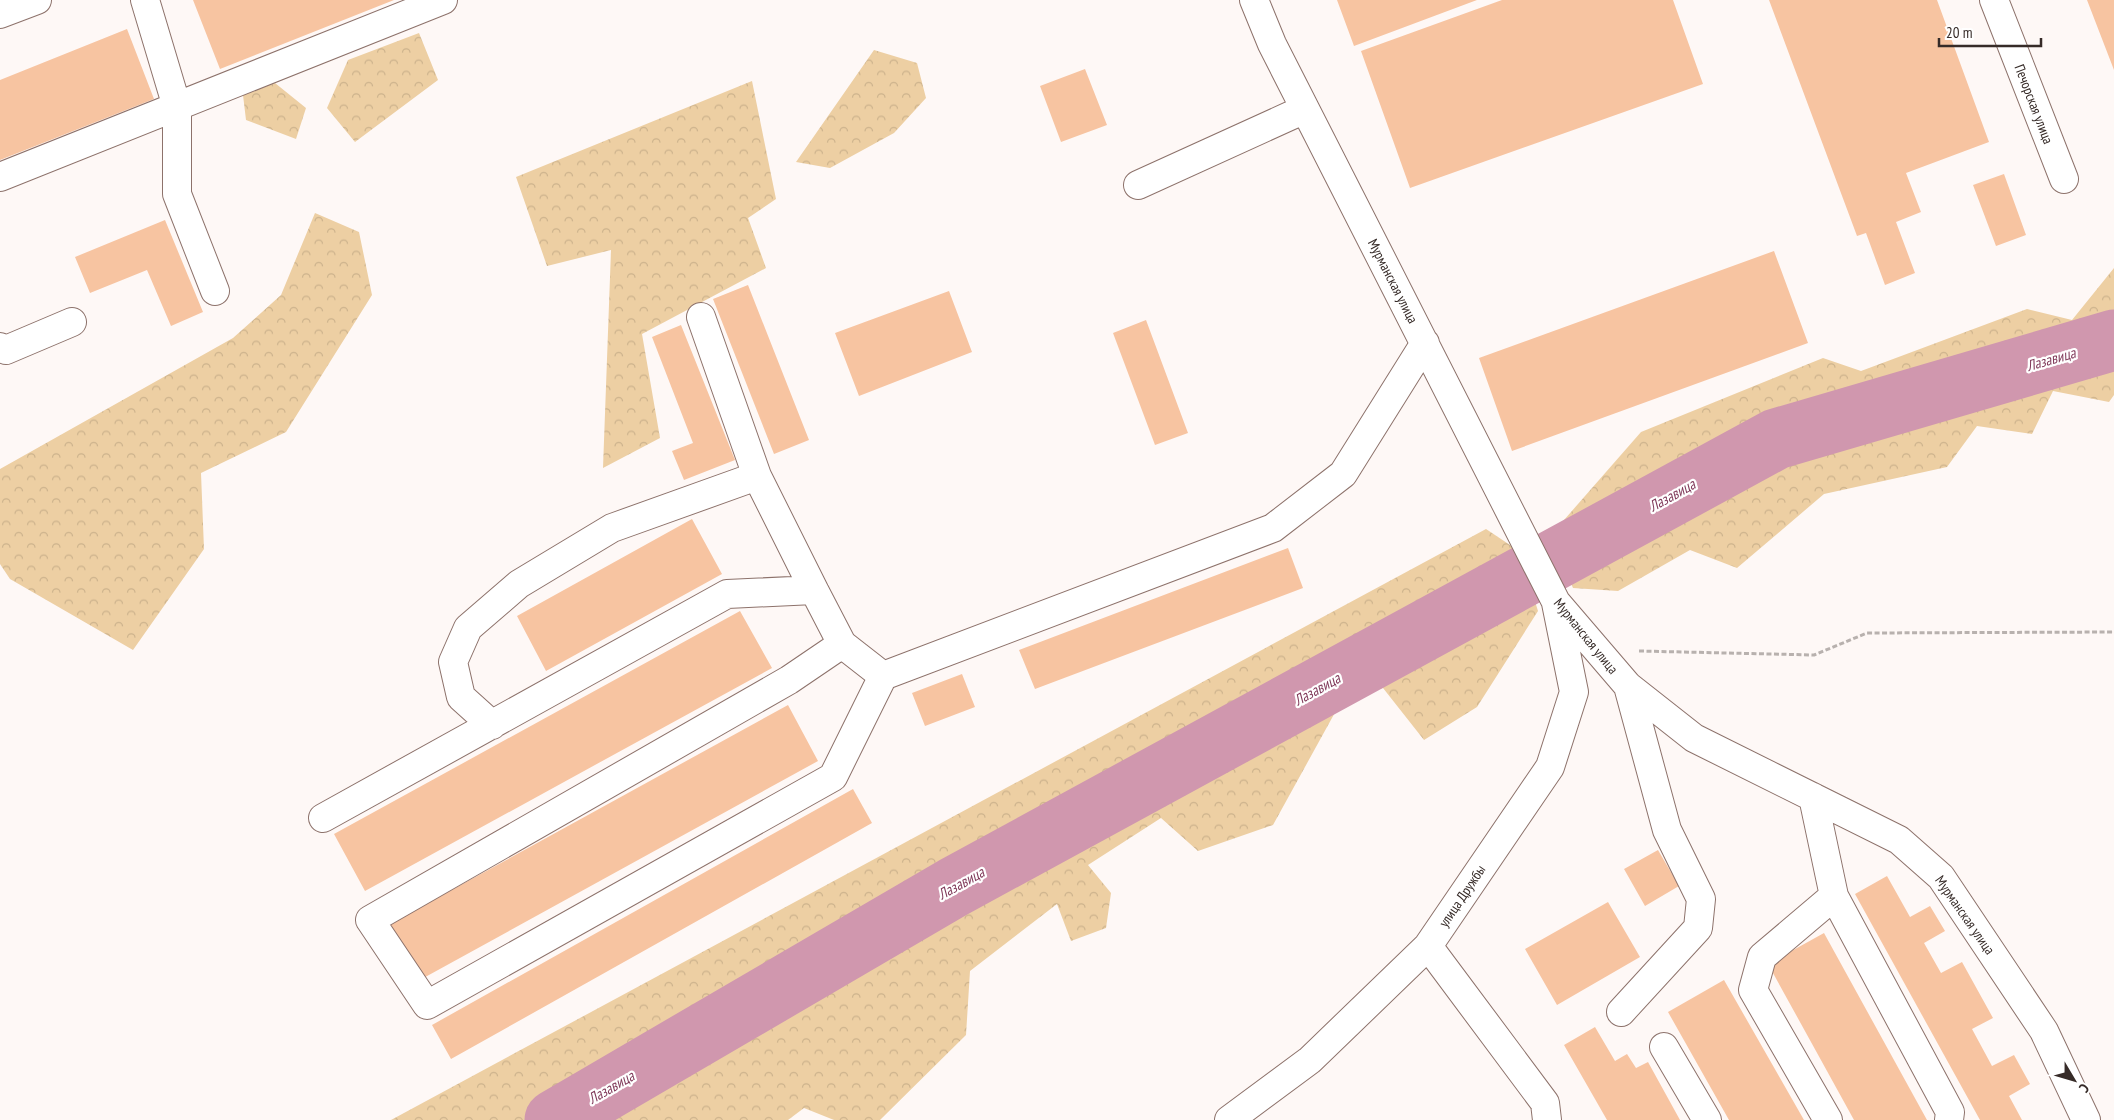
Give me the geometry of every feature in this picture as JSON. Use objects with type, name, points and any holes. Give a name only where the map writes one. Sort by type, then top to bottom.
[{"type":"street","points":[[0,14],[36,0]]},
{"type":"street","points":[[145,0],[177,106],[177,194],[215,291]]},
{"type":"street","points":[[0,177],[441,0]]},
{"type":"street","name":"Мурманская улица","points":[[1254,0],[1272,44],[1556,602],[1628,686],[1694,738],[1899,840],[1941,877],[2044,1031],[2086,1120]]},
{"type":"street","name":"Печорская улица","points":[[1994,0],[2064,179]]},
{"type":"street","points":[[1138,185],[1305,109]]},
{"type":"street","points":[[701,317],[757,476],[814,590],[842,644],[883,676]]},
{"type":"street","points":[[2,353],[72,322]]},
{"type":"street","points":[[842,644],[789,680],[370,920],[427,1005],[833,777],[883,676],[1273,528],[1343,474],[1425,343]]},
{"type":"street","points":[[492,725],[461,697],[453,662],[468,628],[519,584],[612,528],[757,476]]},
{"type":"street","points":[[323,818],[727,594],[814,590]]},
{"type":"street","name":"улица Дружбы","points":[[1229,1120],[1310,1060],[1428,946],[1550,767],[1574,692],[1556,602]]},
{"type":"street","points":[[1621,1012],[1698,928],[1701,899],[1667,830],[1628,686]]},
{"type":"street","points":[[1813,797],[1834,896],[1950,1112],[1949,1120]]},
{"type":"street","points":[[1828,1120],[1753,990],[1762,957],[1834,896]]},
{"type":"street","points":[[1428,946],[1546,1103],[1547,1120]]},
{"type":"street","points":[[1664,1047],[1707,1120]]},
{"type":"path","points":[[1630,651],[1814,655],[1867,633],[2114,632]]},
{"type":"green space","points":[[419,33],[438,80],[355,142],[327,108],[348,60]]},
{"type":"green space","points":[[874,50],[917,63],[926,98],[894,133],[830,168],[796,162]]},
{"type":"green space","points":[[752,81],[776,199],[748,218],[766,268],[642,334],[660,438],[603,468],[611,250],[547,266],[516,177]]},
{"type":"green space","points":[[275,83],[306,108],[296,139],[246,120],[243,95]]},
{"type":"green space","points":[[315,213],[359,232],[372,295],[286,432],[201,473],[204,549],[133,650],[10,579],[0,564],[0,469],[233,338],[281,295]]},
{"type":"green space","points":[[2114,268],[2114,395],[2109,402],[2053,391],[2032,434],[1977,426],[1947,467],[1824,494],[1737,568],[1690,550],[1618,591],[1573,588],[1550,536],[1641,432],[1823,358],[1861,371],[2027,309],[2072,320]]},
{"type":"green space","points":[[1486,529],[1519,551],[1538,611],[1477,707],[1424,740],[1383,688],[1343,698],[1273,825],[1198,851],[1161,818],[1088,865],[1111,893],[1106,928],[1071,941],[1057,904],[970,971],[966,1035],[880,1120],[834,1120],[804,1108],[788,1120],[391,1120]]},
{"type":"building","points":[[193,0],[394,0],[220,69]]},
{"type":"building","points":[[1337,0],[1477,0],[1354,46]]},
{"type":"building","points":[[1502,0],[1673,0],[1703,84],[1410,188],[1361,51]]},
{"type":"building","points":[[1769,0],[1937,0],[1989,142],[1906,173],[1921,212],[1896,222],[1915,273],[1885,285],[1866,233],[1857,236]]},
{"type":"building","points":[[2087,0],[2114,0],[2114,70]]},
{"type":"building","points":[[127,29],[154,99],[0,160],[0,80]]},
{"type":"building","points":[[1085,69],[1107,125],[1061,142],[1040,86]]},
{"type":"building","points":[[2004,174],[2026,235],[1996,246],[1973,185]]},
{"type":"building","points":[[165,220],[203,312],[171,326],[147,270],[90,293],[75,257]]},
{"type":"building","points":[[1774,251],[1808,343],[1512,451],[1479,358]]},
{"type":"building","points":[[748,285],[809,440],[774,454],[713,299]]},
{"type":"building","points":[[949,291],[972,352],[859,396],[835,333]]},
{"type":"building","points":[[1146,320],[1188,433],[1155,445],[1113,333]]},
{"type":"building","points":[[681,325],[735,460],[684,480],[672,451],[693,443],[652,337]]},
{"type":"building","points":[[692,519],[722,574],[546,671],[517,616]]},
{"type":"building","points":[[1288,548],[1303,588],[1035,689],[1019,650]]},
{"type":"building","points":[[740,611],[772,668],[365,891],[334,834]]},
{"type":"building","points":[[962,674],[975,707],[925,726],[912,693]]},
{"type":"building","points":[[788,705],[818,761],[418,981],[388,925]]},
{"type":"building","points":[[853,789],[872,823],[451,1059],[432,1025]]},
{"type":"building","points":[[1658,850],[1679,886],[1645,906],[1624,869]]},
{"type":"building","points":[[1887,876],[1910,917],[1930,906],[1945,931],[1924,943],[1941,973],[1962,962],[1993,1018],[1972,1029],[1992,1066],[2014,1055],[2030,1084],[2009,1096],[2022,1120],[1980,1120],[1855,894]]},
{"type":"building","points":[[1608,902],[1640,957],[1557,1005],[1525,949]]},
{"type":"building","points":[[1824,933],[1927,1120],[1854,1120],[1768,964]]},
{"type":"building","points":[[1724,980],[1804,1120],[1729,1120],[1668,1012]]},
{"type":"building","points":[[1595,1027],[1615,1061],[1627,1054],[1636,1068],[1648,1062],[1680,1120],[1607,1120],[1564,1045]]},
{"type":"waterway","name":"Лазавица","points":[[555,1120],[954,887],[1776,439],[2114,340]]}]
